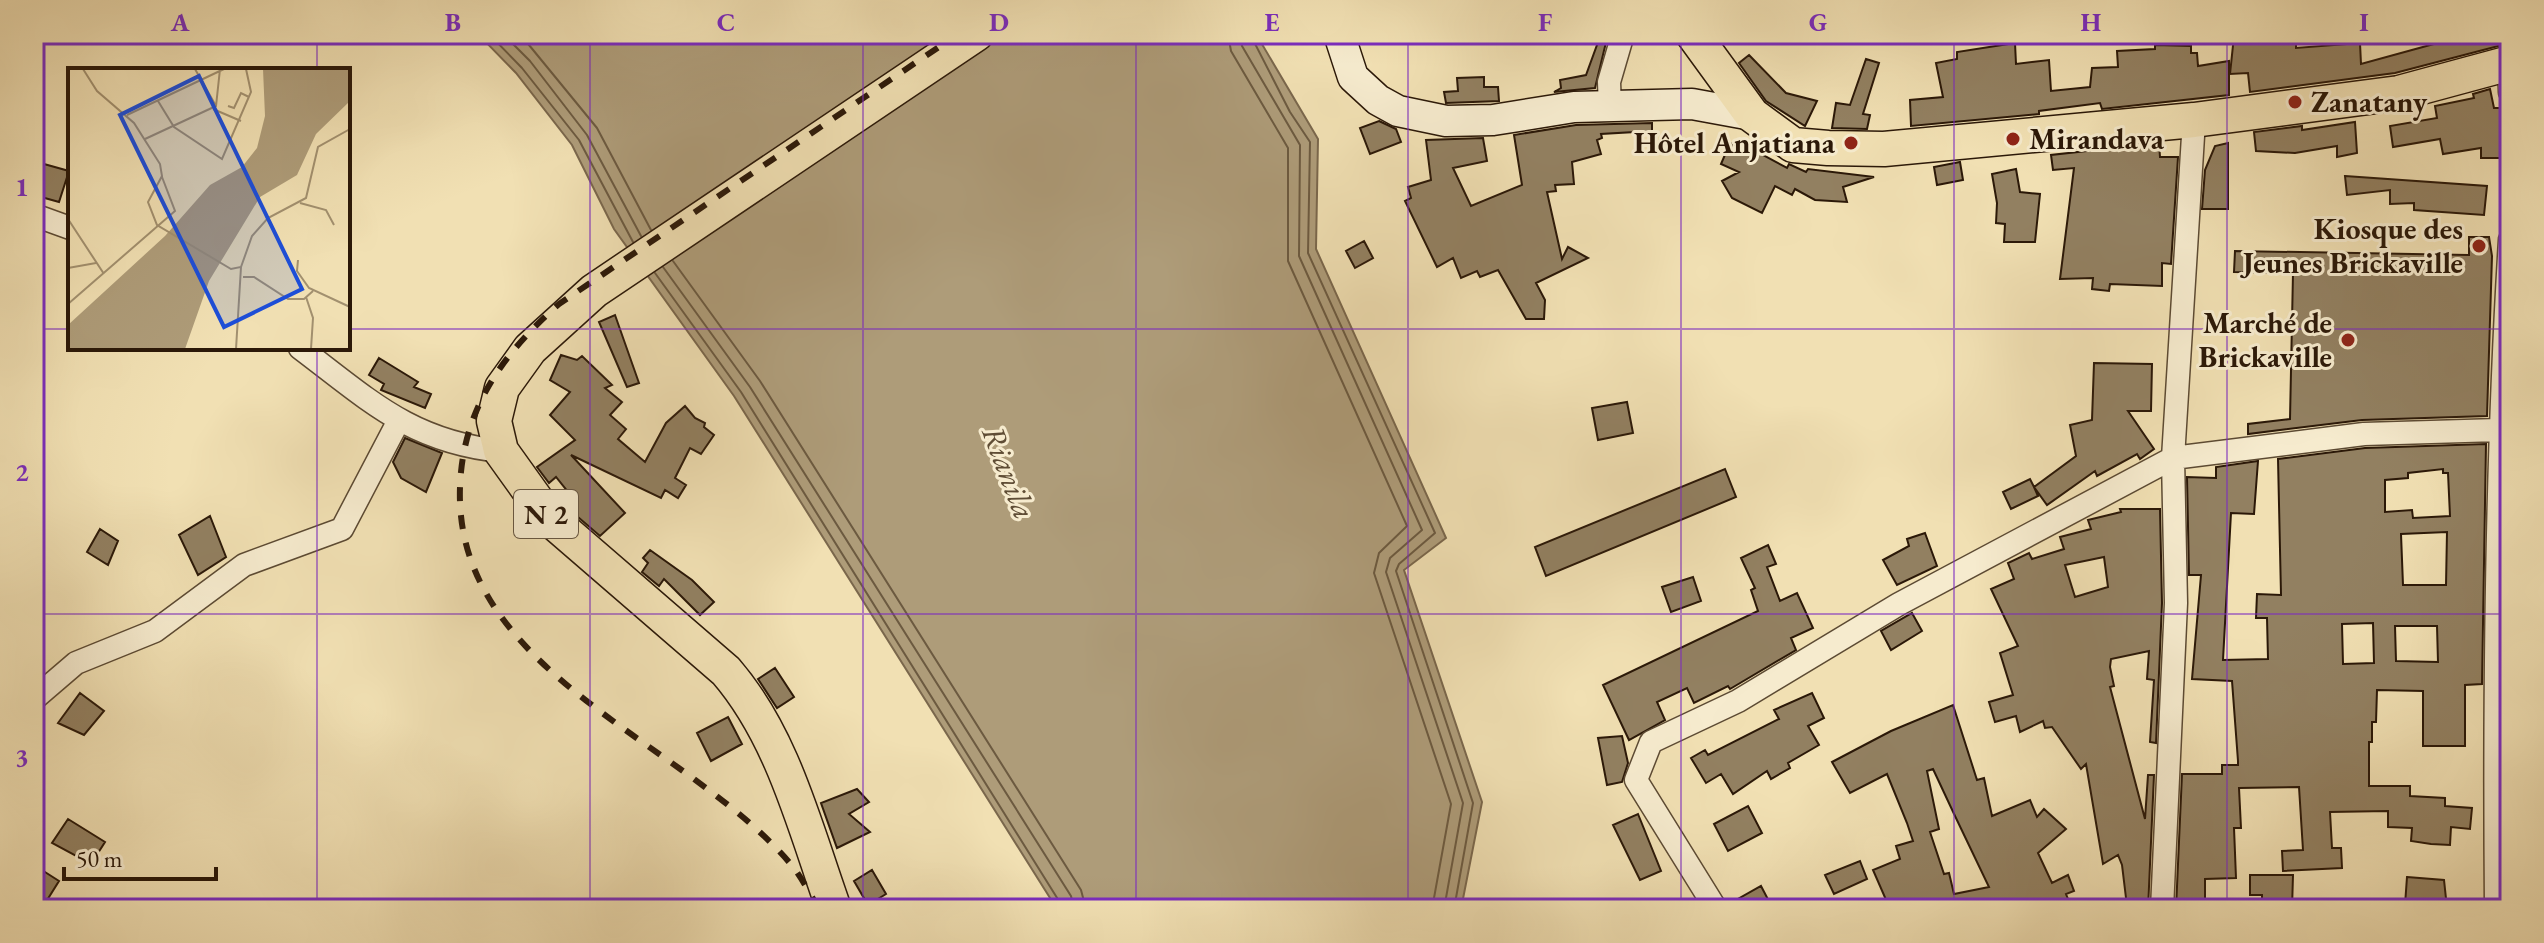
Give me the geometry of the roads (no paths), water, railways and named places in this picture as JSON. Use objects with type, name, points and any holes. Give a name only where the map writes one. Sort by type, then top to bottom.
[{"type":"main road","name":"N 2","points":[[834,909],[788,781],[751,699],[726,671],[549,518],[501,451],[494,421],[502,388],[530,349],[594,291],[976,34]]},
{"type":"main road","points":[[1693,34],[1752,115],[1793,145],[1884,149],[2194,120],[2399,93],[2510,63]]},
{"type":"street","points":[[1339,34],[1353,77],[1398,111],[1446,121],[1493,120],[1574,107],[1692,104],[1752,115]]},
{"type":"street","points":[[1610,108],[1609,82],[1623,34]]},
{"type":"street","points":[[2510,63],[2510,92]]},
{"type":"street","points":[[2162,909],[2176,603],[2173,458],[2194,120]]},
{"type":"street","points":[[34,215],[68,227]]},
{"type":"street","points":[[2496,909],[2502,674],[2498,430],[2510,240]]},
{"type":"street","points":[[303,350],[398,422],[464,447],[501,451]]},
{"type":"street","points":[[34,699],[76,663],[155,631],[244,565],[342,529],[398,422]]},
{"type":"street","points":[[1716,909],[1636,780],[1651,742],[1738,701],[1899,604],[2173,458],[2364,434],[2498,430]]},
{"type":"water","name":"Rianila","points":[[478,34],[1256,34],[1318,139],[1316,249],[1446,538],[1404,570],[1482,802],[1461,909],[1057,909],[734,396],[614,229],[572,145],[516,73]]},
{"type":"railway","points":[[819,909],[794,868],[749,822],[581,696],[530,651],[490,600],[465,541],[461,472],[465,446],[481,400],[493,379],[523,340],[559,304],[958,34]]},
{"type":"place","name":"Zanatany","points":[[2295,102]]},
{"type":"place","name":"Mirandava","points":[[2013,139]]},
{"type":"place","name":"Hôtel Anjatiana","points":[[1851,143]]},
{"type":"place","name":"Kiosque des Jeunes Brickaville","points":[[2479,246]]},
{"type":"place","name":"Marché de Brickaville","points":[[2348,340]]}]
